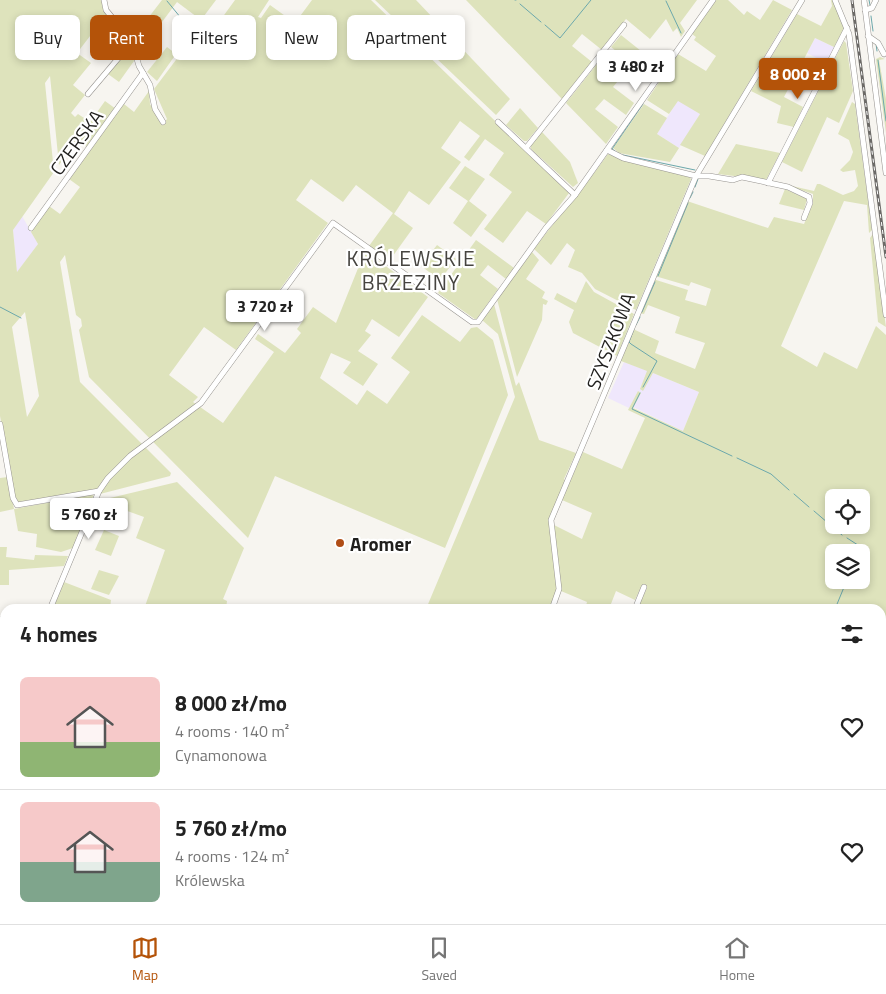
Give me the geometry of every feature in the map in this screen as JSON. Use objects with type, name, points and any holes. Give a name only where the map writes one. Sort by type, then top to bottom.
[{"type":"street","points":[[104,0],[106,10],[110,15]]},
{"type":"street","points":[[52,604],[98,491],[130,456],[201,403],[333,223],[475,323],[480,320],[546,228],[575,194],[714,0]]},
{"type":"street","name":"SZYSZKOWA","points":[[554,604],[559,589],[551,520],[696,176],[802,0]]},
{"type":"street","points":[[835,0],[847,28],[886,315]]},
{"type":"street","points":[[864,0],[886,172]]},
{"type":"street","points":[[865,10],[872,8],[876,0]]},
{"type":"street","points":[[526,148],[624,25]]},
{"type":"street","points":[[768,183],[847,28]]},
{"type":"street","points":[[868,36],[878,43],[885,55],[871,56]]},
{"type":"street","points":[[88,94],[117,60]]},
{"type":"street","points":[[138,60],[150,85],[155,109],[163,122]]},
{"type":"street","name":"CZERSKA","points":[[31,228],[143,73]]},
{"type":"street","points":[[498,122],[575,194]]},
{"type":"street","points":[[607,150],[622,158],[696,176],[732,180],[742,177],[788,187],[810,198],[804,218]]},
{"type":"street","points":[[0,424],[13,498],[17,505],[98,491]]},
{"type":"street","points":[[637,604],[644,587]]},
{"type":"shaded area","points":[[815,38],[834,47],[826,63],[807,53]]},
{"type":"shaded area","points":[[678,100],[700,114],[679,148],[657,134]]},
{"type":"shaded area","points":[[22,216],[38,244],[17,273],[13,230]]},
{"type":"shaded area","points":[[624,362],[648,371],[640,388],[643,390],[653,373],[699,392],[683,431],[633,407],[641,393],[638,391],[629,408],[608,398]]},
{"type":"green space","points":[[0,0],[102,0],[103,9],[107,14],[90,15],[90,36],[80,49],[80,15],[15,15],[15,60],[80,60],[80,55],[91,63],[73,85],[85,95],[71,113],[75,117],[78,114],[90,122],[105,101],[116,109],[88,148],[77,140],[59,165],[50,76],[45,83],[54,172],[13,230],[17,272],[38,244],[31,232],[49,206],[60,214],[80,187],[69,179],[124,104],[134,112],[149,91],[150,104],[162,125],[167,119],[154,89],[176,60],[256,60],[256,15],[224,15],[235,0],[269,0],[258,17],[261,18],[270,5],[284,15],[266,15],[266,60],[337,60],[337,15],[301,15],[312,0],[371,0],[386,15],[347,15],[347,60],[433,60],[569,193],[546,224],[527,211],[503,243],[484,229],[512,192],[489,175],[504,153],[485,139],[469,161],[464,157],[480,136],[460,121],[441,148],[461,162],[429,205],[409,191],[394,214],[413,228],[390,260],[369,246],[393,213],[356,185],[343,202],[311,179],[296,200],[328,223],[236,350],[204,327],[169,375],[198,397],[193,402],[223,423],[274,352],[255,339],[258,334],[285,353],[301,333],[297,329],[313,307],[336,323],[365,251],[428,297],[399,337],[372,319],[365,331],[371,335],[358,351],[378,364],[363,386],[343,373],[351,362],[331,353],[320,378],[357,405],[367,390],[387,404],[410,372],[391,358],[422,315],[460,342],[471,328],[477,327],[493,340],[508,395],[445,548],[275,476],[248,538],[89,377],[79,330],[82,326],[81,319],[76,315],[65,255],[60,262],[80,382],[171,473],[170,476],[100,494],[102,489],[16,503],[0,416]],"holes":[[[25,312],[39,396],[27,417],[12,327]]]},
{"type":"green space","points":[[162,0],[216,0],[205,15],[194,15],[177,2],[162,22],[162,15],[150,15]]},
{"type":"green space","points":[[375,0],[416,0],[430,15],[391,15]]},
{"type":"green space","points":[[466,0],[697,0],[680,23],[685,31],[681,37],[677,28],[673,32],[666,19],[650,39],[626,19],[602,50],[582,34],[572,46],[592,62],[562,99]]},
{"type":"green space","points":[[716,0],[728,0],[744,15],[747,11],[760,20],[773,0],[792,10],[705,156],[680,145],[700,114],[678,101],[669,114],[647,100],[678,54],[706,71],[716,56],[694,40],[696,37],[692,34]]},
{"type":"green space","points":[[831,0],[834,0],[845,27],[834,47],[815,38],[784,97],[803,107],[794,127],[777,123],[781,106],[751,91],[797,14],[821,26],[832,6]]},
{"type":"green space","points":[[621,35],[641,51],[631,63],[611,47]]},
{"type":"green space","points":[[844,41],[846,43],[853,91],[839,123],[827,117],[802,172],[782,162]]},
{"type":"green space","points":[[167,47],[172,51],[172,60],[157,81],[147,72],[157,60],[162,60],[162,53]]},
{"type":"green space","points":[[465,52],[510,99],[496,115],[438,60],[465,60]]},
{"type":"green space","points":[[880,57],[885,59],[879,60],[886,99],[886,133],[876,59]]},
{"type":"green space","points":[[601,59],[622,76],[613,87],[634,103],[626,115],[604,99],[595,109],[618,127],[606,144],[566,103]]},
{"type":"green space","points":[[120,60],[134,60],[119,82],[108,74]]},
{"type":"green space","points":[[852,102],[855,104],[872,230],[869,233],[867,205],[844,201],[781,346],[817,367],[824,352],[857,369],[876,326],[886,335],[886,604],[639,604],[647,588],[642,585],[635,600],[616,591],[611,604],[586,604],[587,602],[561,591],[554,525],[582,539],[592,513],[562,500],[583,452],[622,469],[645,418],[628,410],[638,391],[641,393],[633,408],[683,431],[699,392],[653,373],[643,391],[640,389],[647,371],[621,361],[633,329],[659,341],[655,353],[695,369],[705,343],[675,333],[680,317],[648,305],[644,314],[639,313],[653,279],[688,290],[685,300],[706,306],[711,289],[691,282],[689,286],[655,276],[687,201],[768,228],[774,217],[804,224],[813,203],[813,194],[783,184],[814,191],[817,184],[820,184],[843,195],[854,191],[858,186],[855,170],[843,172],[840,170],[850,160],[853,152],[849,140],[838,134]]},
{"type":"green space","points":[[644,104],[667,118],[657,134],[679,148],[670,162],[619,153],[613,148]]},
{"type":"green space","points":[[520,108],[538,128],[527,141],[524,141],[506,125]]},
{"type":"green space","points":[[542,132],[570,162],[578,183],[573,187],[531,149],[531,145]]},
{"type":"green space","points":[[736,144],[780,153],[766,180],[718,174]]},
{"type":"green space","points":[[608,154],[649,167],[688,175],[691,179],[636,310],[595,289],[582,273],[568,267],[575,250],[567,243],[551,265],[534,249]]},
{"type":"green space","points":[[465,166],[485,179],[469,201],[487,215],[471,237],[453,223],[468,201],[449,188]]},
{"type":"green space","points":[[785,189],[807,199],[804,210],[779,204]]},
{"type":"green space","points":[[873,234],[886,327],[878,322],[870,238]]},
{"type":"green space","points":[[476,240],[514,268],[506,279],[488,265],[480,275],[498,289],[476,320],[438,293]]},
{"type":"green space","points":[[437,245],[456,259],[440,280],[421,266]]},
{"type":"green space","points":[[532,252],[539,260],[526,279],[545,292],[542,298],[548,301],[546,305],[543,304],[542,320],[517,377],[497,299]]},
{"type":"green space","points":[[586,281],[594,292],[634,314],[617,356],[573,333],[569,322],[574,310],[554,299],[557,293],[576,303]]},
{"type":"green space","points":[[494,304],[516,386],[519,382],[539,440],[576,453],[564,479],[567,482],[550,519],[558,591],[552,604],[428,604],[515,397],[498,334],[482,320]]},
{"type":"green space","points":[[8,477],[14,509],[0,512],[0,478]]},
{"type":"green space","points":[[177,482],[244,548],[223,599],[227,601],[227,604],[146,604],[165,550],[136,538],[144,517],[108,504],[110,498]]},
{"type":"green space","points":[[94,494],[73,548],[61,552],[36,547],[37,534],[18,531],[14,509]]},
{"type":"green space","points":[[104,530],[119,536],[111,556],[95,550]]},
{"type":"green space","points":[[0,547],[7,547],[6,557],[34,560],[35,555],[68,556],[64,566],[9,570],[9,585],[0,585]]},
{"type":"green space","points":[[99,570],[119,576],[109,595],[91,589]]},
{"type":"green space","points":[[64,582],[111,600],[111,604],[55,604]]},
{"type":"waterway","points":[[545,25],[560,38],[591,0]]},
{"type":"waterway","points":[[869,0],[870,5]]},
{"type":"waterway","points":[[167,1],[178,15]]},
{"type":"waterway","points":[[666,1],[681,33]]},
{"type":"waterway","points":[[520,4],[541,22]]},
{"type":"waterway","points":[[871,16],[873,31]]},
{"type":"waterway","points":[[876,44],[877,51]]},
{"type":"waterway","points":[[878,60],[886,121]]},
{"type":"waterway","points":[[615,151],[612,149],[643,104]]},
{"type":"waterway","points":[[623,155],[695,170]]},
{"type":"waterway","points":[[695,187],[698,179]]},
{"type":"waterway","points":[[690,198],[693,192]]},
{"type":"waterway","points":[[658,276],[688,203]]},
{"type":"waterway","points":[[642,312],[655,282]]},
{"type":"waterway","points":[[0,307],[21,318]]},
{"type":"waterway","points":[[636,325],[640,317]]},
{"type":"waterway","points":[[634,329],[629,342],[657,361],[643,387]]},
{"type":"waterway","points":[[640,393],[632,409],[732,456]]},
{"type":"waterway","points":[[737,458],[771,474],[789,490]]},
{"type":"waterway","points":[[794,494],[809,507]]},
{"type":"waterway","points":[[814,511],[842,535]]},
{"type":"waterway","points":[[847,538],[856,544]]},
{"type":"waterway","points":[[837,604],[843,589]]},
{"type":"railway","points":[[852,0],[886,257]]},
{"type":"place","name":"Aromer","points":[[340,543]]},
{"type":"district","name":"KRÓLEWSKIE BRZEZINY","points":[[411,270]]}]
